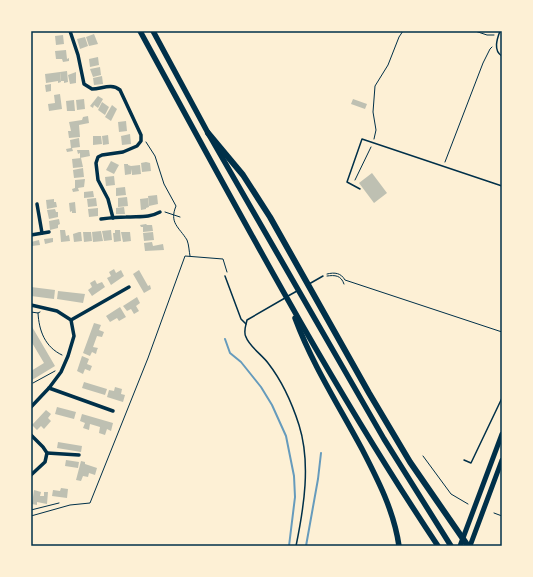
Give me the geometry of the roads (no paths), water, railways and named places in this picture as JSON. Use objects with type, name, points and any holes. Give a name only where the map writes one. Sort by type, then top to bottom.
[{"type":"highway","points":[[140,31],[290,305],[374,445],[438,546]]},
{"type":"highway","points":[[153,31],[208,133],[384,439],[452,546]]},
{"type":"highway","points":[[208,133],[243,175],[270,217],[380,412],[410,462],[469,546]]},
{"type":"highway","points":[[290,305],[302,337],[373,470],[383,492],[392,518],[399,546]]},
{"type":"highway","points":[[447,539],[455,546]]},
{"type":"main road","points":[[460,546],[502,434]]},
{"type":"main road","points":[[469,546],[502,460]]},
{"type":"street","points":[[70,31],[78,55],[84,84],[92,89],[110,86],[120,90],[141,135],[141,141],[137,146],[123,152],[98,157],[96,163],[98,180],[106,194],[112,218]]},
{"type":"street","points":[[37,204],[42,233]]},
{"type":"street","points":[[101,219],[143,217],[155,215],[160,212]]},
{"type":"street","points":[[31,235],[49,232]]},
{"type":"street","points":[[71,320],[129,287]]},
{"type":"street","points":[[31,305],[57,311],[71,320],[74,336],[61,372],[31,407]]},
{"type":"street","points":[[48,388],[113,412]]},
{"type":"street","points":[[31,435],[47,453],[45,462],[31,474]]},
{"type":"street","points":[[47,453],[79,455]]},
{"type":"lane","points":[[500,31],[496,48],[502,56]]},
{"type":"lane","points":[[360,190],[347,182],[362,139],[502,186]]},
{"type":"lane","points":[[225,276],[241,319],[246,324]]},
{"type":"lane","points":[[296,546],[301,523],[304,490],[304,452],[299,426],[294,410],[280,380],[262,356],[246,339],[244,334],[247,320],[323,276]]},
{"type":"lane","points":[[464,460],[470,463],[502,398]]},
{"type":"waterway","points":[[225,339],[230,353],[241,362],[261,387],[272,405],[286,436],[294,476],[295,497],[289,546]]},
{"type":"waterway","points":[[306,546],[321,453]]}]
